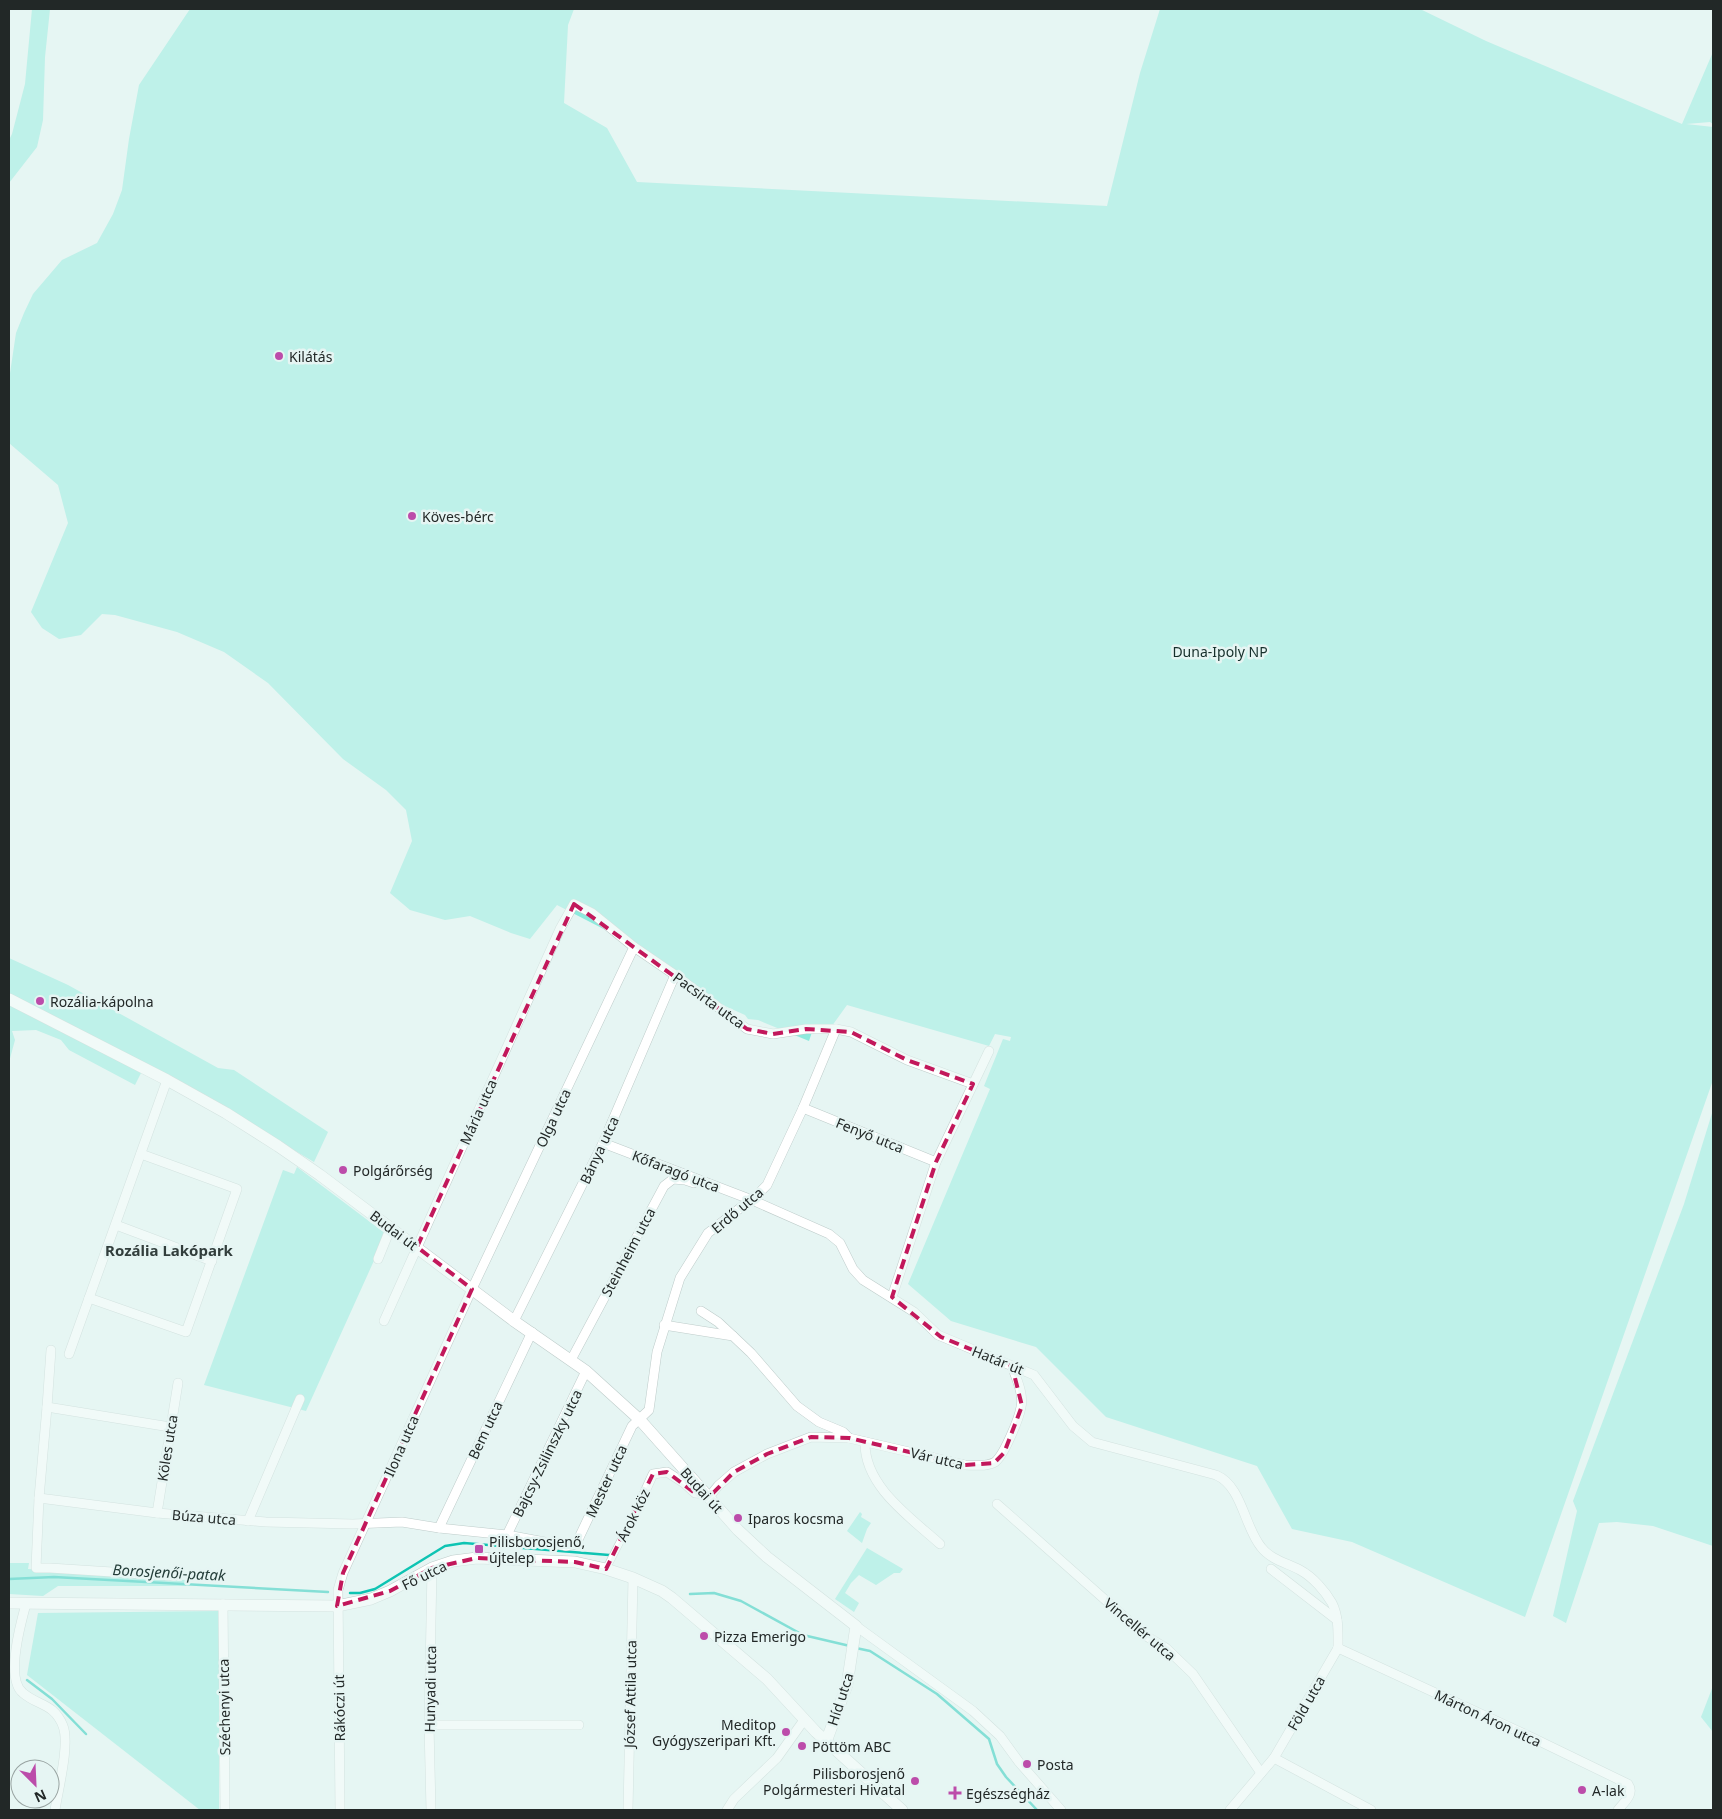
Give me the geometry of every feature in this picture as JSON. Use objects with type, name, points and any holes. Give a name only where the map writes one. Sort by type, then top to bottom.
[{"type":"street","name":"Pacsirta utca","points":[[574,904],[592,913],[634,947],[747,1029],[773,1034],[806,1029],[836,1029],[851,1032],[907,1060],[973,1084]]},
{"type":"street","name":"Mária utca","points":[[384,1321],[560,929],[574,904]]},
{"type":"street","name":"Olga utca","points":[[472,1289],[634,947]]},
{"type":"street","name":"Bánya utca","points":[[514,1321],[603,1143],[675,975]]},
{"type":"street","name":"Budai út","points":[[9,998],[167,1080],[233,1118],[331,1183],[514,1321],[586,1371],[640,1420],[738,1530],[767,1556],[856,1626],[973,1711],[1000,1736],[1018,1762],[1060,1810]]},
{"type":"street","name":"Erdő utca","points":[[640,1420],[649,1410],[657,1352],[680,1278],[708,1233],[752,1200],[768,1183],[803,1108],[836,1029]]},
{"type":"street","points":[[892,1297],[936,1162],[989,1051]]},
{"type":"street","points":[[69,1354],[167,1080]]},
{"type":"street","name":"Fenyő utca","points":[[803,1108],[936,1162]]},
{"type":"street","name":"Kőfaragó utca","points":[[603,1143],[752,1200],[832,1235],[843,1246],[858,1275],[866,1283],[892,1297]]},
{"type":"street","points":[[89,1298],[186,1332],[212,1260],[237,1189],[141,1154]]},
{"type":"street","name":"Steinheim utca","points":[[571,1360],[664,1186],[673,1179],[698,1184],[707,1182]]},
{"type":"street","points":[[116,1225],[212,1260]]},
{"type":"street","points":[[378,1259],[390,1227]]},
{"type":"street","name":"Ilona utca","points":[[337,1606],[340,1582],[472,1289]]},
{"type":"street","name":"Határ út","points":[[892,1297],[914,1312],[941,1337],[1035,1376],[1073,1426],[1092,1442],[1216,1475],[1225,1480],[1234,1490],[1251,1531],[1261,1547],[1272,1557],[1301,1571],[1321,1588],[1332,1604],[1338,1620]]},
{"type":"street","name":"Vár utca","points":[[700,1310],[718,1322],[733,1336],[797,1406],[819,1422],[843,1432],[849,1438],[965,1465],[981,1466],[994,1463],[1004,1453],[1022,1406],[1019,1386],[1012,1366]]},
{"type":"street","points":[[664,1325],[733,1336]]},
{"type":"street","name":"Bem utca","points":[[439,1528],[532,1332]]},
{"type":"street","points":[[51,1350],[39,1498],[36,1568],[174,1576]]},
{"type":"street","name":"Bajcsy-Zsilinszky utca","points":[[507,1535],[586,1371]]},
{"type":"street","name":"Köles utca","points":[[157,1513],[178,1383]]},
{"type":"street","points":[[248,1520],[300,1399]]},
{"type":"street","points":[[47,1407],[170,1427]]},
{"type":"street","name":"Mester utca","points":[[576,1544],[632,1426],[640,1420]]},
{"type":"street","points":[[708,1495],[734,1472],[767,1454],[811,1437],[849,1438]]},
{"type":"street","points":[[865,1442],[864,1455],[881,1489],[891,1501],[940,1544]]},
{"type":"street","name":"Árok köz","points":[[606,1569],[653,1474],[667,1472],[695,1493],[708,1495]]},
{"type":"street","name":"Búza utca","points":[[39,1498],[157,1513],[248,1520],[353,1524],[402,1522],[507,1535],[566,1546],[576,1544]]},
{"type":"street","name":"Vincellér utca","points":[[997,1504],[1146,1636],[1166,1648],[1193,1674],[1261,1773]]},
{"type":"street","name":"Fő utca","points":[[9,1603],[337,1606],[371,1599],[390,1592],[432,1568],[453,1561],[476,1558],[575,1562],[606,1569],[662,1590],[672,1598],[767,1679],[826,1742],[902,1810]]},
{"type":"street","name":"Hunyadi utca","points":[[431,1810],[432,1568]]},
{"type":"street","points":[[1271,1569],[1338,1620],[1338,1648]]},
{"type":"street","name":"József Attila utca","points":[[628,1810],[633,1578]]},
{"type":"street","points":[[26,1604],[15,1654],[17,1682],[21,1692],[47,1705],[56,1714],[64,1727],[66,1742],[55,1810]]},
{"type":"street","name":"Széchenyi utca","points":[[223,1604],[225,1810]]},
{"type":"street","name":"Rákóczi út","points":[[337,1606],[340,1810]]},
{"type":"street","name":"Híd utca","points":[[826,1742],[847,1685],[856,1626]]},
{"type":"street","name":"Föld utca","points":[[1230,1810],[1274,1758],[1338,1648]]},
{"type":"street","name":"Márton Áron utca","points":[[1338,1648],[1628,1784],[1631,1789],[1630,1794],[1618,1810]]},
{"type":"street","points":[[728,1810],[734,1799],[777,1758],[804,1720]]},
{"type":"street","points":[[430,1725],[579,1725]]},
{"type":"street","points":[[1274,1758],[1370,1810]]},
{"type":"highlighted area","points":[[574,904],[747,1029],[773,1034],[806,1029],[851,1032],[907,1060],[973,1084],[936,1162],[892,1297],[941,1337],[1012,1366],[1022,1406],[1004,1453],[994,1463],[965,1465],[849,1438],[811,1437],[767,1454],[734,1472],[709,1497],[695,1493],[667,1472],[653,1474],[606,1569],[575,1562],[477,1558],[432,1568],[390,1591],[337,1606],[343,1573],[472,1289],[417,1247]]},
{"type":"green space","points":[[32,9],[50,9],[45,57],[43,120],[37,147],[9,183],[9,140],[25,84]]},
{"type":"green space","name":"Duna-Ipoly NP","points":[[190,9],[574,9],[568,25],[564,103],[607,128],[637,182],[1107,206],[1140,73],[1160,9],[1420,9],[1486,41],[1682,124],[1713,52],[1713,124],[1710,122],[1686,124],[1713,127],[1713,1080],[1525,1617],[1352,1542],[1292,1529],[1257,1466],[1106,1417],[1036,1347],[951,1321],[908,1284],[990,1089],[984,1086],[1003,1039],[1010,1041],[1011,1037],[995,1034],[989,1046],[847,1005],[829,1030],[814,1026],[809,1041],[758,1020],[748,1019],[745,1015],[716,1002],[625,940],[557,905],[530,939],[470,916],[445,920],[410,910],[390,893],[412,841],[406,810],[386,790],[343,759],[268,683],[224,652],[177,632],[115,615],[102,614],[81,635],[59,639],[42,628],[31,612],[68,523],[58,485],[9,443],[9,380],[16,333],[33,294],[62,260],[97,243],[113,214],[122,190],[139,85]]},
{"type":"green space","points":[[9,958],[68,985],[218,1068],[234,1070],[328,1132],[314,1162],[146,1063],[135,1085],[69,1050],[61,1040],[36,1030],[12,1031],[15,1040],[9,1062]]},
{"type":"green space","points":[[1713,1110],[1713,1546],[1653,1526],[1617,1522],[1599,1523],[1566,1623],[1553,1616],[1577,1511],[1573,1501],[1684,1204]]},
{"type":"green space","points":[[297,1167],[386,1234],[306,1411],[204,1385],[283,1170],[294,1174]]},
{"type":"green space","points":[[860,1512],[862,1514],[861,1517],[871,1523],[862,1543],[847,1531]]},
{"type":"green space","points":[[867,1548],[903,1569],[900,1573],[894,1573],[876,1585],[859,1575],[845,1593],[859,1603],[854,1612],[835,1599]]},
{"type":"green space","points":[[9,1563],[29,1563],[28,1569],[185,1580],[186,1586],[58,1586],[43,1596],[9,1594]]},
{"type":"green space","points":[[219,1611],[219,1810],[200,1810],[27,1675],[38,1613]]},
{"type":"green space","points":[[1713,1686],[1713,1732],[1701,1717]]},
{"type":"waterway","name":"Borosjenői-patak","points":[[350,1593],[360,1593],[375,1589],[445,1546],[464,1543],[609,1555]]},
{"type":"waterway","name":"Borosjenői-patak","points":[[9,1579],[54,1577],[328,1592]]},
{"type":"waterway","name":"Borosjenői-patak","points":[[690,1594],[714,1593],[741,1601],[803,1635],[850,1646]]},
{"type":"waterway","name":"Borosjenői-patak","points":[[856,1648],[870,1651],[937,1694],[989,1739],[997,1764],[1006,1777],[1037,1810]]},
{"type":"waterway","points":[[27,1680],[52,1699],[86,1734]]},
{"type":"place","name":"Kilátás","points":[[279,356]]},
{"type":"place","name":"Köves-bérc","points":[[412,516]]},
{"type":"place","name":"Rozália-kápolna","points":[[40,1001]]},
{"type":"place","name":"Polgárőrség","points":[[343,1170]]},
{"type":"place","name":"Iparos kocsma","points":[[738,1518]]},
{"type":"place","name":"Pilisborosjenő, újtelep","points":[[479,1549]]},
{"type":"place","name":"Pizza Emerigo","points":[[704,1636]]},
{"type":"place","name":"Meditop Gyógyszeripari Kft.","points":[[786,1732]]},
{"type":"place","name":"Pöttöm ABC","points":[[802,1746]]},
{"type":"place","name":"Posta","points":[[1027,1764]]},
{"type":"place","name":"Pilisborosjenő Polgármesteri Hivatal","points":[[915,1781]]},
{"type":"place","name":"A-lak","points":[[1582,1790]]},
{"type":"place","name":"Egészségház","points":[[955,1793]]},
{"type":"district","name":"Rozália Lakópark","points":[[169,1250]]}]
